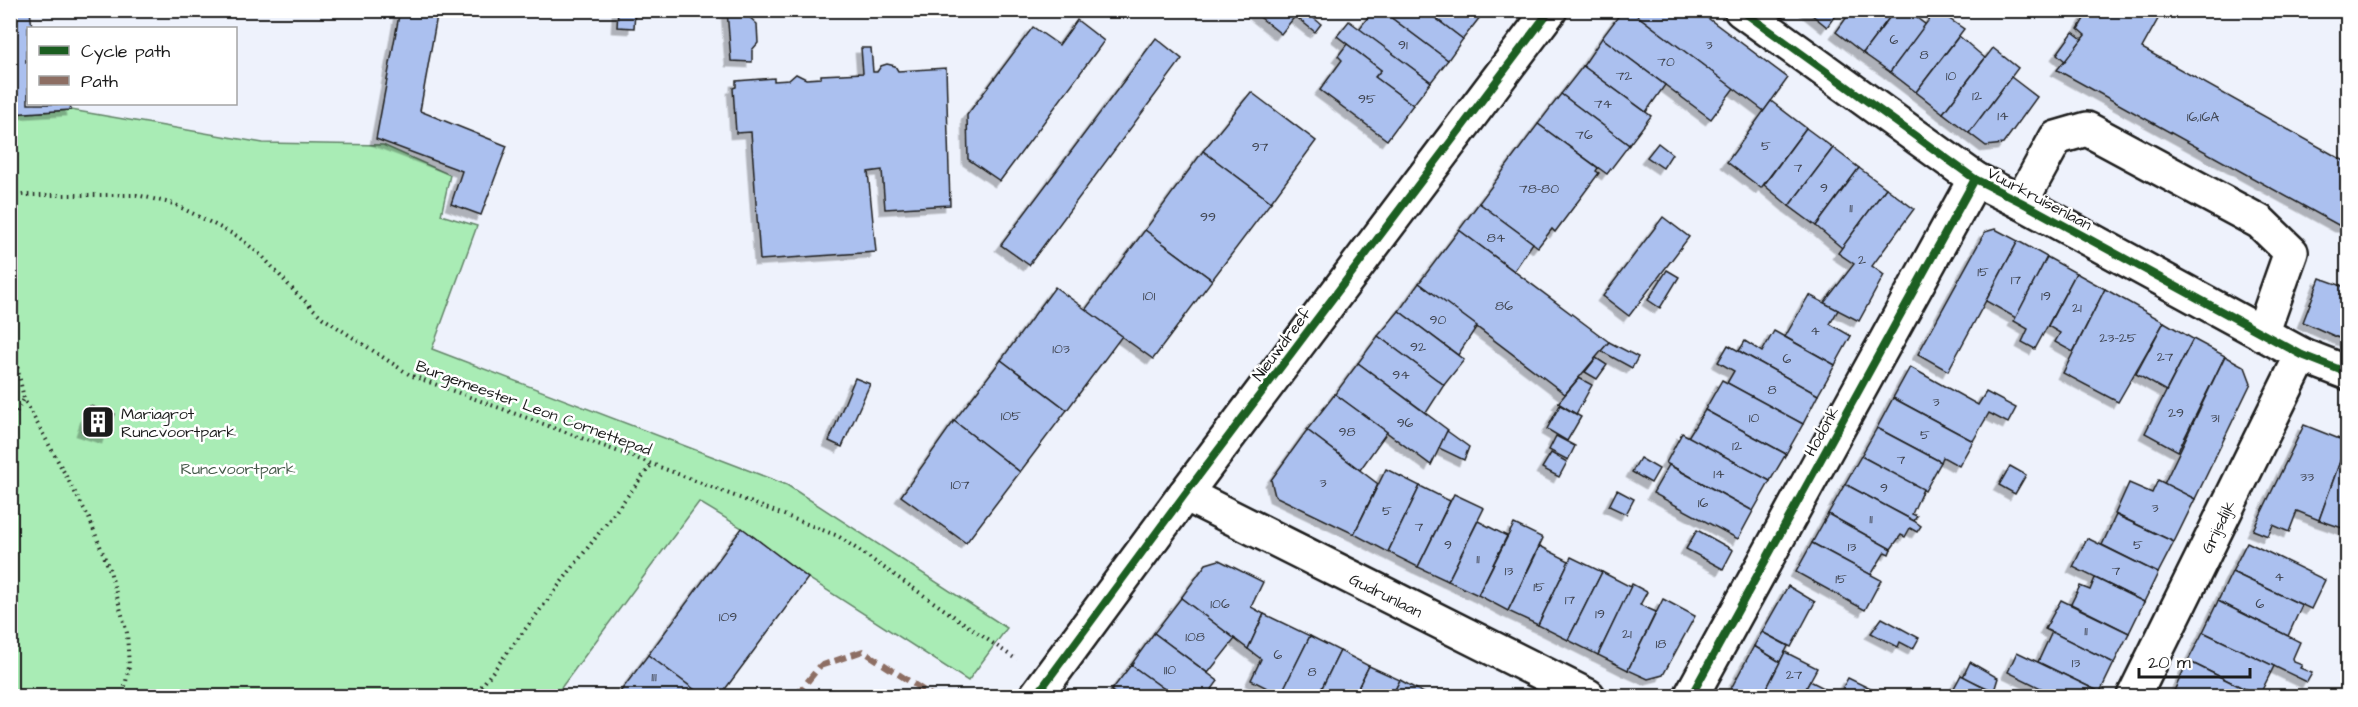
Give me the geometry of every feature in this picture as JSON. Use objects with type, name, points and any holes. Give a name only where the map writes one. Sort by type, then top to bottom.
[{"type":"street","name":"Nieuwdreef","points":[[1042,689],[1185,494],[1550,10]]},
{"type":"street","name":"Vuurkruisenlaan","points":[[1742,10],[1975,179],[2302,355],[2348,373]]},
{"type":"street","name":"Vuurkruisenlaan","points":[[2021,202],[2056,138],[2087,129],[2260,222],[2291,252],[2262,334]]},
{"type":"street","name":"Hodonk","points":[[1691,696],[1975,179]]},
{"type":"street","name":"Grijsdijk","points":[[2134,696],[2302,355]]},
{"type":"street","name":"Gudrunlaan","points":[[1185,494],[1588,696]]},
{"type":"path","points":[[10,332],[24,399],[89,518],[110,571],[127,633],[129,667],[123,696]]},
{"type":"path","points":[[10,422],[24,399]]},
{"type":"path","points":[[474,696],[652,464]]},
{"type":"green space","name":"Runcvoortpark","points":[[71,110],[263,143],[383,145],[450,175],[441,215],[477,226],[432,349],[787,485],[1007,628],[968,681],[808,578],[742,528],[699,502],[555,696],[11,696],[11,114]]},
{"type":"building","points":[[10,10],[30,10],[32,27],[27,27],[26,50],[27,105],[70,105],[71,110],[10,114]]},
{"type":"building","points":[[400,10],[438,10],[420,111],[507,146],[481,215],[451,204],[462,171],[376,139]]},
{"type":"building","points":[[618,10],[635,10],[634,28],[617,27]]},
{"type":"building","points":[[727,10],[771,10],[745,13],[757,24],[758,43],[752,50],[752,62],[731,61]]},
{"type":"building","points":[[1251,10],[1300,10],[1281,34]]},
{"type":"building","points":[[1300,10],[1304,10],[1321,24],[1315,32],[1295,16]]},
{"type":"building","points":[[1376,10],[1381,10],[1448,60],[1431,82],[1359,29]]},
{"type":"building","points":[[1381,10],[1425,10],[1463,39],[1448,60]]},
{"type":"building","points":[[1425,10],[1472,10],[1480,17],[1463,39]]},
{"type":"building","points":[[1472,10],[1484,10],[1480,17]]},
{"type":"building","points":[[1623,10],[1630,10],[1734,88],[1711,119],[1602,38]]},
{"type":"building","points":[[1630,10],[1697,10],[1788,78],[1764,111]]},
{"type":"building","points":[[1806,10],[1839,10],[1827,27]]},
{"type":"building","points":[[1852,10],[1895,10],[1863,53],[1836,32]]},
{"type":"building","points":[[1895,10],[1915,10],[1912,14],[1926,25],[1890,72],[1863,53]]},
{"type":"building","points":[[1936,10],[1964,29],[1916,92],[1890,72]]},
{"type":"building","points":[[2089,10],[2163,10],[2142,48],[2348,163],[2348,227],[2340,226],[2057,70],[2085,35],[2078,29]]},
{"type":"building","points":[[1077,20],[1104,41],[1000,181],[968,159],[967,115],[1033,27],[1059,45]]},
{"type":"building","points":[[1349,21],[1431,82],[1413,105],[1375,77],[1381,70],[1337,36]]},
{"type":"building","points":[[2073,32],[2082,39],[2065,61],[2057,54]]},
{"type":"building","points":[[1959,36],[1985,58],[1943,113],[1916,92]]},
{"type":"building","points":[[1156,38],[1182,59],[1029,265],[1001,245]]},
{"type":"building","points":[[1602,38],[1665,85],[1646,112],[1583,66]]},
{"type":"building","points":[[1347,44],[1381,70],[1375,77],[1413,105],[1387,140],[1320,90],[1342,60],[1338,56]]},
{"type":"building","points":[[861,48],[871,48],[873,72],[877,72],[881,66],[887,64],[895,66],[898,71],[946,68],[950,205],[885,209],[882,170],[868,172],[876,252],[760,260],[751,132],[736,133],[733,88],[736,87],[736,81],[774,78],[774,81],[789,80],[796,74],[806,79],[821,78],[821,75],[863,73]]},
{"type":"building","points":[[1993,48],[2018,68],[1969,133],[1943,113]]},
{"type":"building","points":[[1583,66],[1651,116],[1629,145],[1561,94]]},
{"type":"building","points":[[2011,77],[2037,97],[2003,144],[1986,146],[1969,133]]},
{"type":"building","points":[[1251,92],[1316,141],[1271,202],[1203,151]]},
{"type":"building","points":[[1561,94],[1629,145],[1607,174],[1538,124]]},
{"type":"building","points":[[1771,101],[1806,128],[1761,188],[1727,162]]},
{"type":"building","points":[[1538,124],[1598,168],[1596,171],[1599,173],[1555,232],[1552,229],[1538,247],[1479,203]]},
{"type":"building","points":[[1806,128],[1833,148],[1789,206],[1764,185]]},
{"type":"building","points":[[1658,143],[1672,154],[1663,168],[1647,157]]},
{"type":"building","points":[[1833,148],[1859,168],[1816,226],[1789,206]]},
{"type":"building","points":[[1203,151],[1271,202],[1212,280],[1145,230]]},
{"type":"building","points":[[1859,168],[1886,188],[1842,248],[1816,226]]},
{"type":"building","points":[[1886,188],[1914,209],[1872,266],[1884,275],[1859,321],[1824,303],[1854,264],[1838,253]]},
{"type":"building","points":[[1479,203],[1533,243],[1514,271],[1459,230]]},
{"type":"building","points":[[1663,217],[1689,237],[1629,316],[1603,296]]},
{"type":"building","points":[[1995,229],[2018,241],[1948,371],[1918,354],[1985,232]]},
{"type":"building","points":[[1145,230],[1212,280],[1153,359],[1085,310]]},
{"type":"building","points":[[1459,230],[1609,342],[1565,394],[1419,283]]},
{"type":"building","points":[[2018,241],[2047,257],[2016,318],[1986,301]]},
{"type":"building","points":[[2047,257],[2076,273],[2035,349],[2022,342],[2028,329],[2014,321]]},
{"type":"building","points":[[1667,270],[1679,277],[1660,308],[1648,300]]},
{"type":"building","points":[[2076,273],[2105,289],[2073,352],[2055,342],[2060,333],[2048,326]]},
{"type":"building","points":[[2320,278],[2348,288],[2348,324],[2341,339],[2303,322]]},
{"type":"building","points":[[1419,283],[1477,326],[1458,355],[1399,311]]},
{"type":"building","points":[[1055,287],[1122,336],[1067,410],[1001,360]]},
{"type":"building","points":[[2105,289],[2164,322],[2118,402],[2063,373]]},
{"type":"building","points":[[1809,295],[1838,310],[1830,324],[1851,336],[1835,365],[1785,337]]},
{"type":"building","points":[[1399,311],[1464,360],[1444,385],[1378,336]]},
{"type":"building","points":[[2164,322],[2193,339],[2166,391],[2136,374]]},
{"type":"building","points":[[2348,324],[2348,341],[2341,339]]},
{"type":"building","points":[[1774,331],[1835,365],[1818,395],[1739,351],[1745,341],[1762,352]]},
{"type":"building","points":[[1378,336],[1444,385],[1426,413],[1358,363]]},
{"type":"building","points":[[2193,339],[2225,356],[2178,451],[2145,433]]},
{"type":"building","points":[[1609,342],[1638,357],[1632,368],[1601,351]]},
{"type":"building","points":[[1728,345],[1818,395],[1803,424],[1727,383],[1734,371],[1718,362]]},
{"type":"building","points":[[2225,356],[2245,367],[2251,383],[2195,499],[2164,484]]},
{"type":"building","points":[[1596,358],[1607,365],[1597,379],[1585,372]]},
{"type":"building","points":[[1001,360],[1067,410],[1020,472],[954,421]]},
{"type":"building","points":[[1358,363],[1448,430],[1431,465],[1335,394]]},
{"type":"building","points":[[1910,367],[1978,405],[1986,392],[2016,408],[2008,423],[1989,413],[1973,441],[1893,398]]},
{"type":"building","points":[[855,378],[870,384],[842,447],[829,441]]},
{"type":"building","points":[[1579,378],[1592,385],[1576,414],[1558,403]]},
{"type":"building","points":[[1722,380],[1803,424],[1786,454],[1705,410]]},
{"type":"building","points":[[1335,394],[1387,432],[1360,470],[1307,430]]},
{"type":"building","points":[[1893,398],[1973,441],[1959,466],[1943,457],[1941,462],[1877,428]]},
{"type":"building","points":[[1560,405],[1581,417],[1567,441],[1547,429]]},
{"type":"building","name":"Mariagrot Runcvoortpark","points":[[90,406],[115,414],[107,438],[82,430]]},
{"type":"building","points":[[1705,410],[1786,454],[1770,481],[1688,437]]},
{"type":"building","points":[[954,421],[1020,472],[966,543],[901,496]]},
{"type":"building","points":[[2304,425],[2347,442],[2319,520],[2297,511],[2289,532],[2273,525],[2268,536],[2253,530]]},
{"type":"building","points":[[1877,428],[1941,462],[1925,491],[1861,456]]},
{"type":"building","points":[[1307,430],[1378,484],[1354,534],[1275,496],[1271,480]]},
{"type":"building","points":[[1447,431],[1469,447],[1464,460],[1439,448]]},
{"type":"building","points":[[1682,433],[1770,481],[1753,511],[1666,463]]},
{"type":"building","points":[[1556,436],[1575,446],[1568,460],[1549,450]]},
{"type":"building","points":[[2348,442],[2348,530],[2319,520]]},
{"type":"building","points":[[1551,453],[1567,462],[1559,477],[1542,468]]},
{"type":"building","points":[[1861,456],[1923,489],[1912,514],[1917,516],[1914,521],[1845,484]]},
{"type":"building","points":[[1640,458],[1659,469],[1651,483],[1632,472]]},
{"type":"building","points":[[1669,465],[1753,511],[1738,539],[1653,493]]},
{"type":"building","points":[[2010,466],[2026,475],[2015,494],[1999,485]]},
{"type":"building","points":[[1386,469],[1420,486],[1388,552],[1354,534]]},
{"type":"building","points":[[2158,480],[2195,499],[2174,542],[2115,514],[2129,483],[2152,493]]},
{"type":"building","points":[[1845,484],[1921,526],[1917,532],[1910,528],[1905,537],[1901,535],[1891,549],[1828,514]]},
{"type":"building","points":[[1420,486],[1450,501],[1418,567],[1388,552]]},
{"type":"building","points":[[1617,490],[1634,499],[1626,514],[1609,506]]},
{"type":"building","points":[[1454,494],[1484,508],[1448,581],[1418,567]]},
{"type":"building","points":[[1828,514],[1891,549],[1889,554],[1885,552],[1871,575],[1812,543]]},
{"type":"building","points":[[2116,515],[2174,542],[2158,573],[2102,545]]},
{"type":"building","points":[[1478,521],[1507,536],[1478,595],[1448,581]]},
{"type":"building","points":[[1514,524],[1543,538],[1508,611],[1478,595]]},
{"type":"building","points":[[742,528],[808,578],[720,696],[703,696],[648,655]]},
{"type":"building","points":[[1697,530],[1733,550],[1723,569],[1686,549]]},
{"type":"building","points":[[2087,538],[2158,573],[2144,602],[2073,567]]},
{"type":"building","points":[[2247,542],[2325,580],[2311,609],[2232,572]]},
{"type":"building","points":[[1812,543],[1881,580],[1865,610],[1796,572]]},
{"type":"building","points":[[1540,546],[1569,561],[1538,625],[1508,611]]},
{"type":"building","points":[[1571,557],[1602,572],[1568,640],[1538,625]]},
{"type":"building","points":[[1219,560],[1263,582],[1251,607],[1264,614],[1248,649],[1181,598],[1206,564]]},
{"type":"building","points":[[1602,572],[1631,587],[1598,655],[1568,640]]},
{"type":"building","points":[[2232,572],[2302,605],[2288,636],[2218,601]]},
{"type":"building","points":[[2095,578],[2144,602],[2129,633],[2071,604],[2080,586],[2090,590]]},
{"type":"building","points":[[1632,584],[1647,592],[1640,605],[1656,612],[1628,670],[1598,655]]},
{"type":"building","points":[[1788,586],[1815,602],[1791,647],[1762,632]]},
{"type":"building","points":[[1181,598],[1235,639],[1208,673],[1154,633]]},
{"type":"building","points":[[1663,599],[1695,616],[1663,675],[1648,679],[1628,670]]},
{"type":"building","points":[[2061,600],[2129,633],[2114,663],[2045,629]]},
{"type":"building","points":[[2218,601],[2300,642],[2293,658],[2294,662],[2302,665],[2300,668],[2312,673],[2307,682],[2203,632]]},
{"type":"building","points":[[1264,614],[1310,636],[1281,695],[1251,680],[1261,659],[1248,649]]},
{"type":"building","points":[[1882,618],[1919,638],[1913,649],[1900,642],[1898,647],[1871,633]]},
{"type":"building","points":[[1762,632],[1788,646],[1780,662],[1754,646]]},
{"type":"building","points":[[2052,632],[2114,663],[2100,692],[2038,662]]},
{"type":"building","points":[[2203,632],[2274,666],[2259,696],[2188,661]]},
{"type":"building","points":[[1154,633],[1218,681],[1207,696],[1174,696],[1131,665]]},
{"type":"building","points":[[1310,636],[1340,651],[1318,696],[1296,696],[1283,690]]},
{"type":"building","points":[[1754,646],[1780,662],[1763,696],[1727,696]]},
{"type":"building","points":[[1340,651],[1369,666],[1354,696],[1318,696]]},
{"type":"building","points":[[1785,652],[1817,668],[1802,696],[1763,696]]},
{"type":"building","points":[[2017,652],[2100,692],[2098,696],[2041,696],[2045,690],[2008,672]]},
{"type":"building","points":[[648,655],[703,696],[617,696]]},
{"type":"building","points":[[2188,661],[2259,696],[2185,696],[2174,691]]},
{"type":"building","points":[[1970,662],[1998,678],[1994,691],[1963,677]]},
{"type":"building","points":[[1131,665],[1174,696],[1119,696],[1111,691]]},
{"type":"building","points":[[1369,666],[1400,680],[1392,696],[1354,696]]},
{"type":"building","points":[[1961,675],[1990,690],[1987,696],[1966,696],[1953,690]]},
{"type":"building","points":[[1848,678],[1877,692],[1875,696],[1838,696]]},
{"type":"building","points":[[1400,680],[1429,696],[1392,696]]},
{"type":"building","points":[[1810,681],[1824,688],[1819,696],[1802,696]]},
{"type":"building","points":[[2174,691],[2185,696],[2172,696]]},
{"type":"marked path","points":[[796,696],[820,666],[863,651],[932,696]]},
{"type":"cycle path","points":[[1036,696],[1185,494],[1550,10]]},
{"type":"cycle path","points":[[1741,10],[1975,179],[2302,355],[2348,373]]},
{"type":"cycle path","points":[[1691,696],[1975,179]]},
{"type":"place","name":"Mariagrot Runcvoortpark","points":[[98,422]]}]
